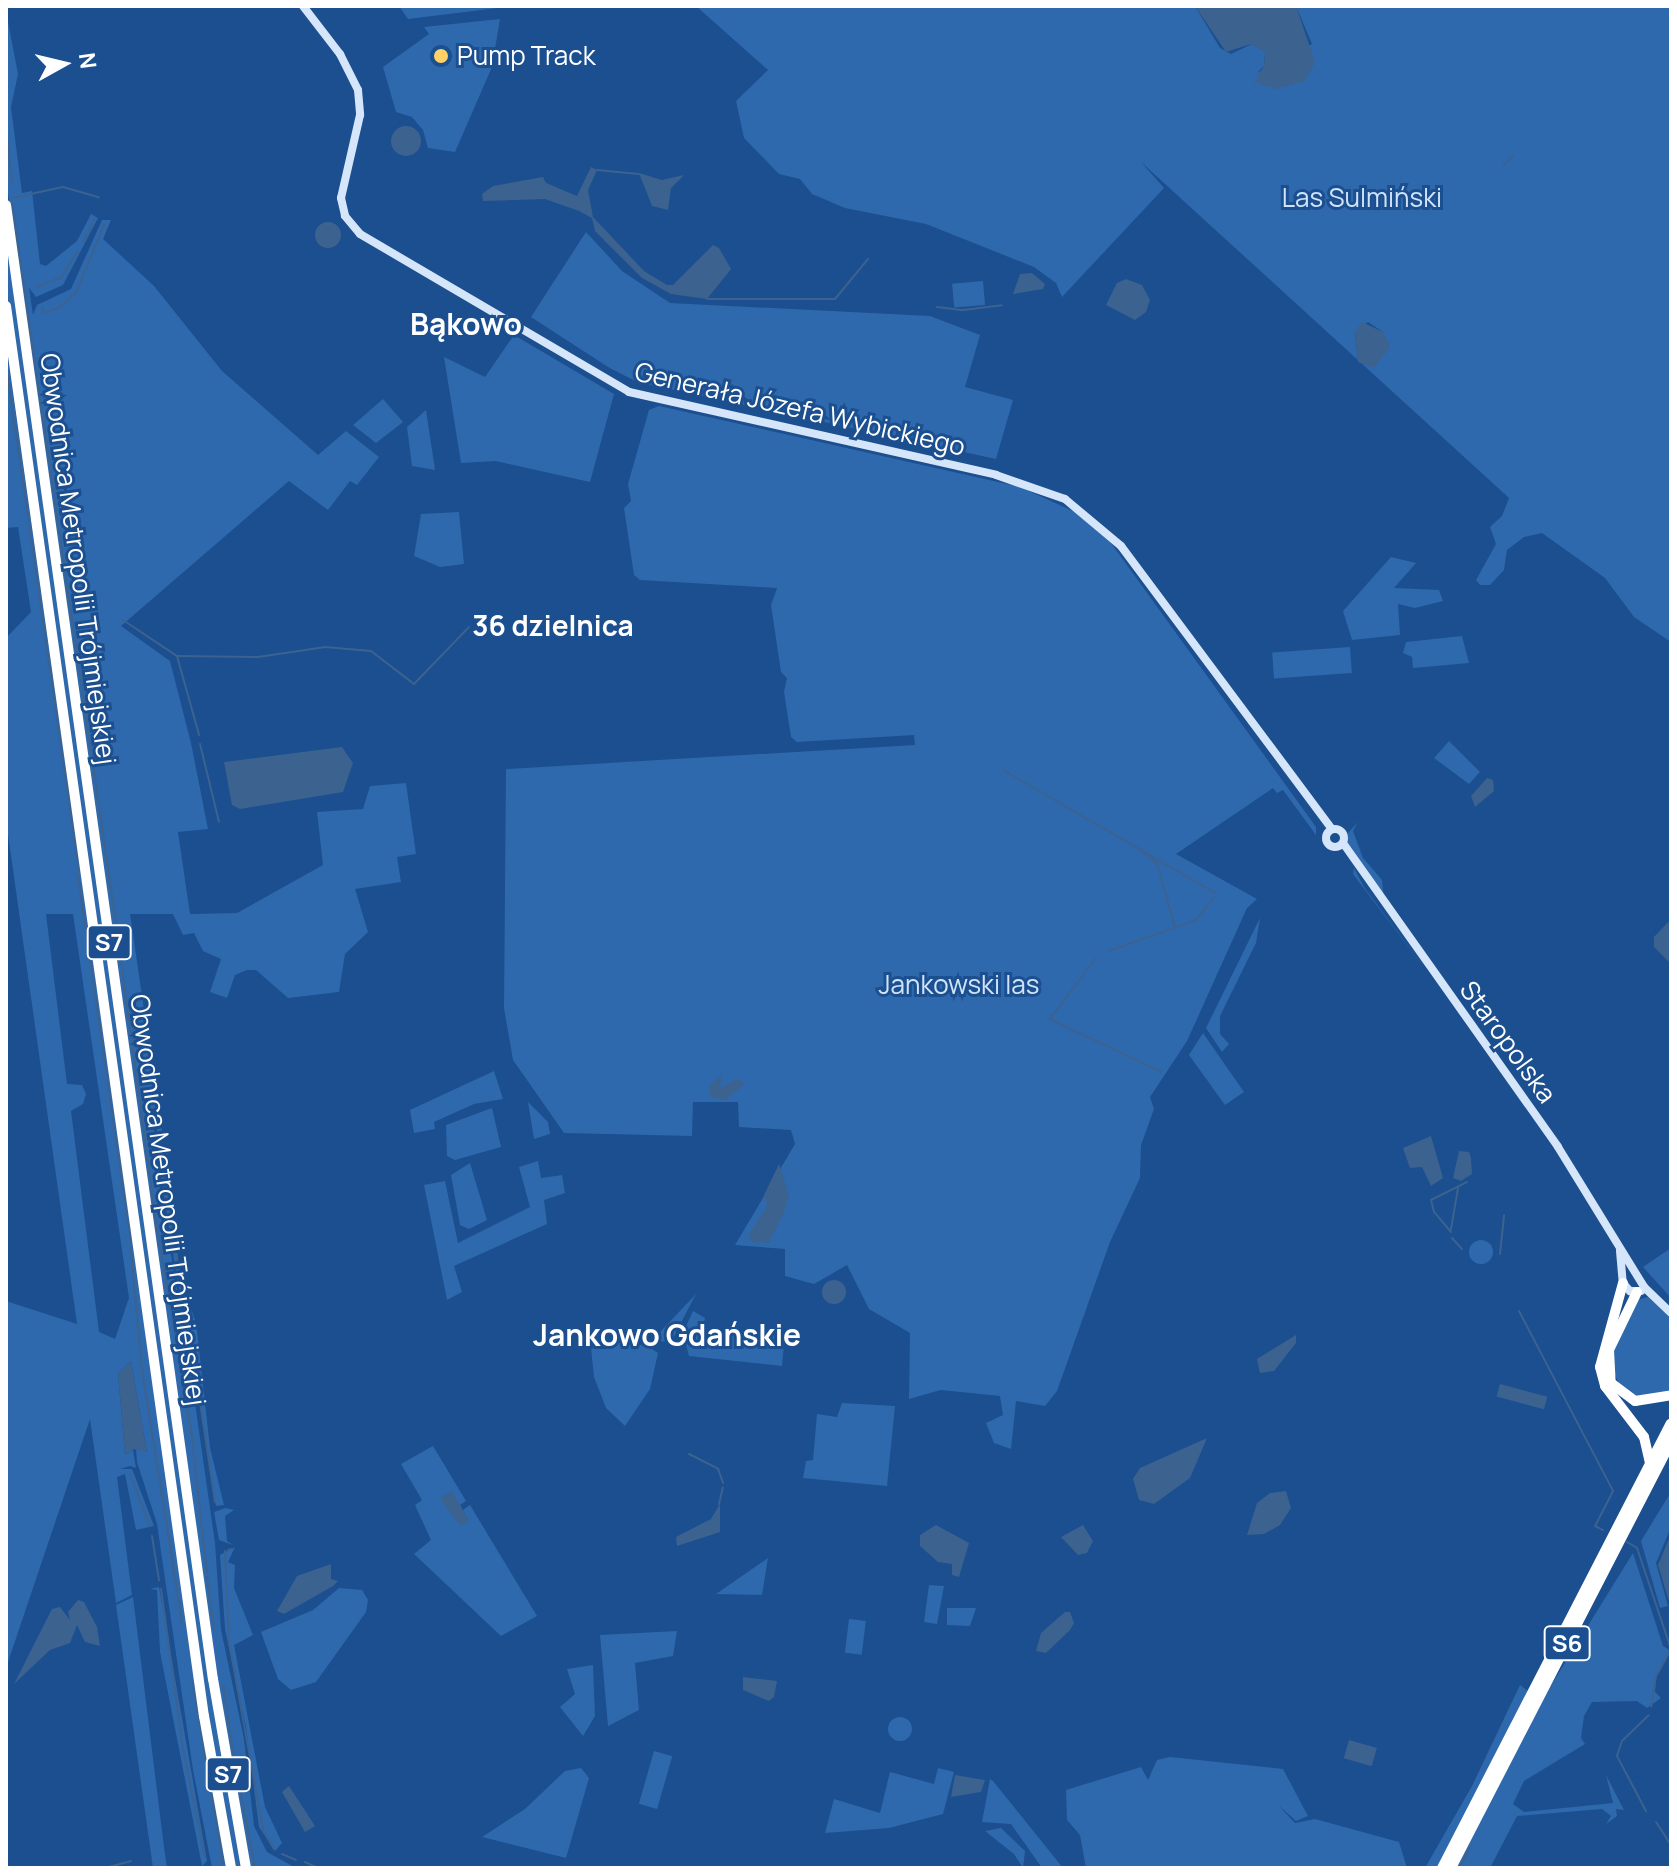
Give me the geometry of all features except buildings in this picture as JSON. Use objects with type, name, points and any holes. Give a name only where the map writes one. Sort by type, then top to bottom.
[{"type":"highway","name":"Obwodnica Metropolii Trójmiejskiej","points":[[6,205],[213,1679],[246,1868]]},
{"type":"highway","name":"Obwodnica Metropolii Trójmiejskiej","points":[[6,306],[200,1684],[231,1868]]},
{"type":"highway","points":[[1623,1279],[1600,1367],[1605,1386],[1644,1437],[1650,1464]]},
{"type":"highway","points":[[1641,1290],[1609,1350],[1611,1383],[1635,1401],[1671,1395]]},
{"type":"highway","name":"S6","points":[[1442,1868],[1671,1423]]},
{"type":"highway","name":"S6","points":[[1451,1868],[1671,1441]]},
{"type":"main road","name":"Generała Józefa Wybickiego","points":[[303,6],[340,54],[358,90],[360,115],[341,198],[345,216],[360,234],[629,392],[996,475],[1065,499],[1121,546],[1329,831]]},
{"type":"main road","points":[[1329,831],[1342,832],[1340,845],[1329,845],[1329,831]]},
{"type":"main road","name":"Staropolska","points":[[1340,845],[1544,1127],[1635,1270],[1641,1290]]},
{"type":"main road","name":"Staropolska","points":[[1620,1250],[1623,1279]]},
{"type":"main road","points":[[1635,1270],[1623,1279],[1671,1313]]},
{"type":"green space","points":[[399,6],[514,6],[408,19]]},
{"type":"green space","name":"Las Sulmiński","points":[[696,6],[1195,6],[1220,48],[1231,54],[1252,44],[1265,52],[1264,66],[1257,73],[1312,44],[1296,6],[1671,6],[1671,642],[1634,617],[1605,578],[1542,533],[1524,537],[1507,550],[1504,570],[1490,585],[1480,585],[1476,580],[1496,544],[1490,527],[1502,516],[1509,498],[1359,361],[1383,332],[1368,322],[1355,332],[1358,360],[1141,162],[1164,188],[1062,297],[1056,283],[1034,267],[926,224],[845,208],[812,194],[800,179],[779,174],[744,138],[736,101],[768,70]]},
{"type":"green space","points":[[6,11],[18,74],[11,107],[22,193],[32,191],[40,264],[46,266],[77,241],[91,214],[98,218],[63,285],[36,297],[29,288],[33,315],[37,305],[71,289],[102,220],[111,220],[103,239],[154,286],[222,371],[318,455],[346,431],[379,457],[357,485],[350,481],[328,510],[289,481],[121,626],[170,661],[191,743],[208,829],[178,832],[190,914],[237,913],[323,865],[317,812],[363,809],[370,786],[406,783],[416,854],[397,857],[401,882],[355,889],[368,932],[345,954],[339,992],[288,998],[256,970],[247,970],[235,975],[227,998],[210,992],[221,959],[203,951],[194,933],[183,935],[173,914],[130,914],[162,1132],[159,1142],[168,1152],[169,1163],[159,1162],[163,1155],[157,1142],[153,1148],[188,1354],[215,1543],[221,1630],[244,1739],[254,1826],[267,1852],[296,1868],[251,1868],[223,1717],[6,179]]},
{"type":"green space","points":[[500,19],[492,67],[455,152],[428,148],[423,130],[412,117],[396,112],[383,67],[429,34],[424,27]]},
{"type":"green space","points":[[586,232],[622,271],[670,303],[930,316],[980,335],[965,387],[1013,400],[996,459],[637,382],[608,367],[531,317]]},
{"type":"green space","points":[[6,234],[243,1868],[234,1868],[216,1770],[6,291]]},
{"type":"green space","points":[[983,281],[985,305],[954,308],[952,284]]},
{"type":"green space","points":[[514,335],[614,394],[590,482],[496,461],[461,463],[444,357],[485,377]]},
{"type":"green space","points":[[6,345],[196,1690],[227,1868],[212,1868],[193,1770],[157,1524],[137,1462],[136,1449],[147,1452],[131,1361],[118,1373],[125,1455],[133,1450],[136,1468],[120,1469],[132,1469],[154,1526],[136,1530],[125,1474],[117,1477],[132,1595],[116,1603],[90,1419],[6,1668],[6,1301],[77,1324],[6,820],[6,638],[31,612],[18,527],[6,528]],"holes":[[[46,914],[73,914],[129,1298],[115,1339],[99,1332],[71,1111],[83,1104],[86,1094],[82,1085],[67,1084]]]},
{"type":"green space","points":[[383,399],[403,422],[376,443],[353,425]]},
{"type":"green space","name":"Jankowski las","points":[[659,406],[1020,487],[1075,512],[1111,543],[1316,827],[1316,835],[1283,790],[1277,793],[1273,788],[1176,854],[1257,899],[1247,908],[1187,1041],[1150,1097],[1154,1109],[1141,1145],[1140,1178],[1110,1242],[1057,1391],[1045,1406],[1016,1401],[1011,1449],[994,1443],[986,1423],[1003,1415],[1000,1396],[941,1390],[909,1399],[910,1333],[869,1309],[847,1265],[814,1284],[785,1276],[785,1249],[735,1245],[795,1144],[791,1130],[739,1127],[738,1102],[693,1102],[692,1136],[564,1133],[513,1060],[504,1008],[506,769],[915,745],[914,735],[797,742],[791,737],[784,692],[787,678],[781,672],[771,605],[777,588],[640,580],[634,575],[624,508],[631,501],[628,484],[649,410]]},
{"type":"green space","points":[[426,410],[435,470],[412,466],[407,427]]},
{"type":"green space","points":[[459,512],[464,564],[440,567],[414,556],[421,514]]},
{"type":"green space","points":[[1391,557],[1416,563],[1394,588],[1439,590],[1443,601],[1415,608],[1398,604],[1400,635],[1352,640],[1343,611]]},
{"type":"green space","points":[[1462,636],[1469,663],[1413,668],[1412,657],[1403,653],[1406,642]]},
{"type":"green space","points":[[1350,647],[1352,673],[1274,678],[1272,652]]},
{"type":"green space","points":[[1449,741],[1480,772],[1469,784],[1434,758]]},
{"type":"green space","points":[[1358,822],[1353,831],[1363,858],[1382,880],[1384,900],[1347,845],[1348,833]]},
{"type":"green space","points":[[1354,868],[1364,887],[1429,974],[1353,874]]},
{"type":"green space","points":[[1260,918],[1256,943],[1220,1016],[1220,1034],[1229,1044],[1222,1052],[1206,1028]]},
{"type":"green space","points":[[1203,1033],[1244,1092],[1225,1105],[1189,1055]]},
{"type":"green space","points":[[494,1071],[503,1099],[474,1104],[434,1122],[435,1129],[414,1133],[410,1110]]},
{"type":"green space","points":[[528,1102],[548,1122],[550,1134],[534,1139]]},
{"type":"green space","points":[[492,1108],[501,1147],[455,1160],[447,1156],[446,1125]]},
{"type":"green space","points":[[538,1161],[541,1178],[562,1175],[565,1193],[544,1200],[547,1224],[454,1266],[462,1292],[447,1300],[424,1185],[445,1181],[458,1243],[530,1207],[519,1167]]},
{"type":"green space","points":[[470,1163],[487,1220],[469,1229],[460,1225],[451,1175]]},
{"type":"green space","points":[[170,1166],[166,1170],[181,1279],[195,1320],[189,1321],[178,1285],[160,1171]]},
{"type":"green space","points":[[1481,1240],[1490,1243],[1493,1252],[1490,1261],[1481,1264],[1472,1261],[1469,1252],[1472,1243]]},
{"type":"green space","points":[[1671,1248],[1671,1298],[1643,1267]]},
{"type":"green space","points":[[696,1294],[672,1340],[660,1342],[660,1332]]},
{"type":"green space","points":[[1648,1297],[1671,1318],[1671,1392],[1640,1400],[1622,1391],[1609,1361],[1637,1300]]},
{"type":"green space","points":[[693,1311],[705,1318],[703,1327],[723,1332],[785,1332],[782,1366],[689,1356],[683,1333]]},
{"type":"green space","points":[[196,1322],[210,1448],[224,1505],[216,1506],[187,1328]]},
{"type":"green space","points":[[590,1338],[647,1346],[658,1353],[650,1389],[625,1426],[606,1408],[594,1377]]},
{"type":"green space","points":[[842,1403],[895,1406],[887,1486],[803,1478],[806,1461],[813,1460],[817,1414],[837,1417]]},
{"type":"green space","points":[[433,1446],[466,1501],[460,1505],[452,1491],[469,1521],[463,1510],[470,1505],[537,1616],[501,1636],[414,1554],[431,1540],[415,1505],[422,1500],[401,1464]]},
{"type":"green space","points":[[1671,1492],[1671,1527],[1656,1563],[1668,1606],[1660,1608],[1641,1541]]},
{"type":"green space","points":[[225,1508],[234,1510],[225,1516],[227,1541],[233,1545],[219,1540],[214,1512]]},
{"type":"green space","points":[[235,1547],[228,1562],[235,1565],[234,1588],[253,1635],[234,1645],[265,1807],[282,1843],[275,1851],[259,1827],[246,1727],[225,1629],[220,1555]]},
{"type":"green space","points":[[1633,1553],[1663,1646],[1671,1651],[1656,1678],[1655,1692],[1661,1698],[1647,1708],[1637,1701],[1592,1702],[1584,1716],[1581,1738],[1585,1744],[1524,1781],[1513,1804],[1524,1812],[1613,1803],[1606,1775],[1624,1810],[1616,1809],[1617,1816],[1606,1824],[1611,1816],[1602,1809],[1517,1816],[1490,1868],[1456,1868],[1542,1700]]},
{"type":"green space","points":[[768,1558],[762,1595],[716,1594],[752,1569]]},
{"type":"green space","points":[[929,1585],[944,1586],[937,1624],[924,1622]]},
{"type":"green space","points":[[159,1587],[207,1861],[202,1866],[160,1652],[157,1590],[150,1589]]},
{"type":"green space","points":[[339,1588],[362,1590],[368,1600],[366,1612],[316,1682],[291,1690],[278,1679],[261,1632],[313,1610]]},
{"type":"green space","points":[[133,1597],[167,1868],[153,1868],[116,1605]]},
{"type":"green space","points":[[947,1608],[976,1608],[970,1626],[947,1625]]},
{"type":"green space","points":[[849,1619],[866,1621],[862,1655],[845,1653]]},
{"type":"green space","points":[[677,1631],[673,1656],[635,1663],[639,1710],[608,1726],[600,1635]]},
{"type":"green space","points":[[593,1665],[595,1716],[583,1736],[560,1707],[575,1694],[567,1669]]},
{"type":"green space","points":[[1520,1685],[1528,1691],[1437,1868],[1425,1868],[1472,1786]]},
{"type":"green space","points":[[900,1717],[911,1724],[912,1729],[905,1740],[900,1741],[889,1734],[888,1729],[895,1718]]},
{"type":"green space","points":[[654,1751],[672,1756],[657,1809],[639,1804]]},
{"type":"green space","points":[[1170,1757],[1283,1769],[1308,1816],[1296,1821],[1278,1805],[1295,1823],[1315,1819],[1399,1842],[1407,1868],[1086,1868],[1080,1835],[1067,1820],[1066,1790],[1141,1767],[1148,1780],[1157,1760]]},
{"type":"green space","points":[[581,1768],[589,1778],[566,1858],[482,1837],[525,1809],[565,1771]]},
{"type":"green space","points":[[938,1768],[954,1772],[943,1814],[889,1828],[825,1833],[834,1799],[880,1813],[890,1772],[934,1784]]},
{"type":"green space","points":[[990,1779],[1063,1868],[1042,1868],[1011,1824],[982,1822]]},
{"type":"green space","points":[[1001,1828],[1025,1851],[1023,1868],[1014,1854],[985,1831]]},
{"type":"shaded area","points":[[1195,6],[1296,6],[1315,62],[1305,81],[1276,89],[1254,82],[1264,66],[1265,52],[1251,44],[1226,52]]},
{"type":"shaded area","points":[[406,126],[412,127],[420,135],[420,147],[412,155],[406,156],[400,155],[392,147],[391,141],[392,135],[400,127]]},
{"type":"shaded area","points":[[591,167],[597,170],[588,190],[593,217],[644,271],[667,285],[673,285],[713,245],[719,248],[731,269],[707,299],[671,294],[642,278],[595,231],[592,218],[579,211],[545,199],[483,201],[482,194],[493,186],[543,177],[546,183],[577,196]]},
{"type":"shaded area","points":[[639,173],[662,180],[684,175],[671,188],[668,210],[652,206]]},
{"type":"shaded area","points":[[328,222],[337,226],[341,235],[337,244],[328,248],[319,244],[315,235],[319,226]]},
{"type":"shaded area","points":[[1032,273],[1045,284],[1043,289],[1013,294],[1020,274]]},
{"type":"shaded area","points":[[1126,279],[1142,285],[1150,300],[1146,312],[1135,320],[1106,305],[1117,283]]},
{"type":"shaded area","points":[[1362,322],[1383,332],[1390,347],[1374,368],[1358,362],[1355,332]]},
{"type":"shaded area","points":[[342,747],[353,763],[343,792],[240,809],[232,805],[224,762]]},
{"type":"shaded area","points":[[1487,778],[1493,780],[1494,791],[1475,807],[1471,796]]},
{"type":"shaded area","points":[[1671,919],[1671,964],[1654,947],[1654,937]]},
{"type":"shaded area","points":[[722,1074],[720,1088],[737,1079],[745,1083],[726,1100],[710,1097],[710,1085]]},
{"type":"shaded area","points":[[1431,1136],[1443,1178],[1431,1186],[1422,1167],[1410,1168],[1403,1148]]},
{"type":"shaded area","points":[[1459,1151],[1469,1152],[1471,1158],[1472,1174],[1461,1181],[1453,1178]]},
{"type":"shaded area","points":[[779,1164],[789,1195],[783,1215],[769,1243],[752,1242],[748,1236],[767,1206],[764,1195]]},
{"type":"shaded area","points":[[834,1280],[845,1287],[846,1292],[839,1303],[834,1304],[823,1297],[822,1292],[829,1281]]},
{"type":"shaded area","points":[[1296,1335],[1296,1343],[1274,1371],[1260,1373],[1257,1359]]},
{"type":"shaded area","points":[[131,1361],[147,1452],[134,1449],[125,1455],[118,1373]]},
{"type":"shaded area","points":[[1500,1384],[1547,1397],[1544,1409],[1497,1397]]},
{"type":"shaded area","points":[[1207,1438],[1190,1478],[1154,1504],[1139,1500],[1133,1479],[1140,1468]]},
{"type":"shaded area","points":[[452,1491],[469,1521],[460,1526],[440,1498]]},
{"type":"shaded area","points":[[1286,1491],[1291,1508],[1280,1525],[1264,1534],[1247,1535],[1257,1503],[1270,1493]]},
{"type":"shaded area","points":[[720,1504],[720,1532],[677,1546],[676,1537],[711,1519]]},
{"type":"shaded area","points":[[936,1525],[969,1543],[959,1577],[952,1575],[952,1564],[938,1562],[920,1546],[920,1535]]},
{"type":"shaded area","points":[[1083,1525],[1093,1541],[1087,1553],[1078,1555],[1061,1537]]},
{"type":"shaded area","points":[[1671,1534],[1670,1561],[1671,1608],[1658,1565]]},
{"type":"shaded area","points":[[331,1564],[331,1579],[338,1581],[333,1586],[284,1614],[277,1611],[297,1576]]},
{"type":"shaded area","points":[[78,1600],[84,1602],[97,1627],[100,1646],[85,1642],[77,1625],[70,1643],[50,1650],[14,1684],[52,1609],[60,1607],[70,1620],[68,1612]]},
{"type":"shaded area","points":[[1065,1612],[1070,1612],[1074,1623],[1070,1630],[1046,1653],[1036,1651],[1041,1633]]},
{"type":"shaded area","points":[[743,1677],[777,1681],[774,1697],[769,1701],[743,1690]]},
{"type":"shaded area","points":[[1349,1740],[1377,1748],[1372,1766],[1344,1758]]},
{"type":"shaded area","points":[[955,1775],[985,1780],[981,1792],[951,1797]]},
{"type":"shaded area","points":[[289,1786],[315,1826],[305,1832],[282,1792]]},
{"type":"waterway","points":[[6,127],[12,183]]},
{"type":"waterway","points":[[1503,166],[1513,156]]},
{"type":"waterway","points":[[597,170],[639,174]]},
{"type":"waterway","points":[[12,198],[63,187],[99,197]]},
{"type":"waterway","points":[[12,204],[122,965]]},
{"type":"waterway","points":[[83,242],[94,220]]},
{"type":"waterway","points":[[42,307],[44,313],[58,308],[76,293],[104,225]]},
{"type":"waterway","points":[[36,287],[60,278],[78,251]]},
{"type":"waterway","points":[[707,299],[835,299],[868,259]]},
{"type":"waterway","points":[[937,307],[963,310],[1002,305]]},
{"type":"waterway","points":[[6,364],[79,871]]},
{"type":"waterway","points":[[123,620],[177,656],[199,735]]},
{"type":"waterway","points":[[177,656],[258,657],[325,647],[371,651],[414,684],[469,627]]},
{"type":"waterway","points":[[200,744],[219,822]]},
{"type":"waterway","points":[[1003,770],[1215,893]]},
{"type":"waterway","points":[[1135,846],[1157,863],[1175,928]]},
{"type":"waterway","points":[[78,875],[131,1244]]},
{"type":"waterway","points":[[1109,951],[1196,920],[1214,898]]},
{"type":"waterway","points":[[1096,958],[1050,1019],[1161,1072]]},
{"type":"waterway","points":[[122,968],[154,1208]]},
{"type":"waterway","points":[[161,1161],[164,1152]]},
{"type":"waterway","points":[[162,1171],[187,1318]]},
{"type":"waterway","points":[[1451,1232],[1434,1212],[1431,1200],[1467,1182]]},
{"type":"waterway","points":[[1451,1229],[1458,1188]]},
{"type":"waterway","points":[[154,1211],[171,1310]]},
{"type":"waterway","points":[[1500,1254],[1504,1215]]},
{"type":"waterway","points":[[1452,1238],[1462,1249]]},
{"type":"waterway","points":[[131,1248],[141,1363],[182,1622]]},
{"type":"waterway","points":[[1519,1311],[1613,1491],[1595,1526],[1603,1530]]},
{"type":"waterway","points":[[172,1313],[193,1444]]},
{"type":"waterway","points":[[189,1328],[215,1502]]},
{"type":"waterway","points":[[193,1446],[207,1572]]},
{"type":"waterway","points":[[689,1454],[718,1469],[723,1483]]},
{"type":"waterway","points":[[130,1474],[150,1526]]},
{"type":"waterway","points":[[719,1504],[723,1487]]},
{"type":"waterway","points":[[152,1536],[159,1580]]},
{"type":"waterway","points":[[1627,1542],[1637,1548],[1671,1649],[1656,1676],[1651,1707]]},
{"type":"waterway","points":[[228,1550],[232,1549]]},
{"type":"waterway","points":[[225,1551],[229,1642],[263,1830],[274,1849]]},
{"type":"waterway","points":[[207,1577],[214,1629]]},
{"type":"waterway","points":[[161,1589],[183,1748],[205,1857]]},
{"type":"waterway","points":[[193,1684],[224,1868]]},
{"type":"waterway","points":[[223,1686],[237,1777]]},
{"type":"waterway","points":[[1646,1811],[1617,1756],[1622,1741],[1649,1715]]},
{"type":"waterway","points":[[238,1780],[255,1868]]},
{"type":"waterway","points":[[1656,1822],[1671,1845]]},
{"type":"waterway","points":[[1460,1868],[1470,1847]]},
{"type":"waterway","points":[[282,1854],[296,1860]]},
{"type":"waterway","points":[[105,1868],[131,1861]]},
{"type":"waterway","points":[[305,1862],[318,1868]]},
{"type":"place","name":"Pump Track","points":[[441,56]]},
{"type":"district","name":"Bąkowo","points":[[466,324]]},
{"type":"district","name":"36 dzielnica","points":[[553,625]]},
{"type":"district","name":"Jankowo Gdańskie","points":[[667,1335]]}]
